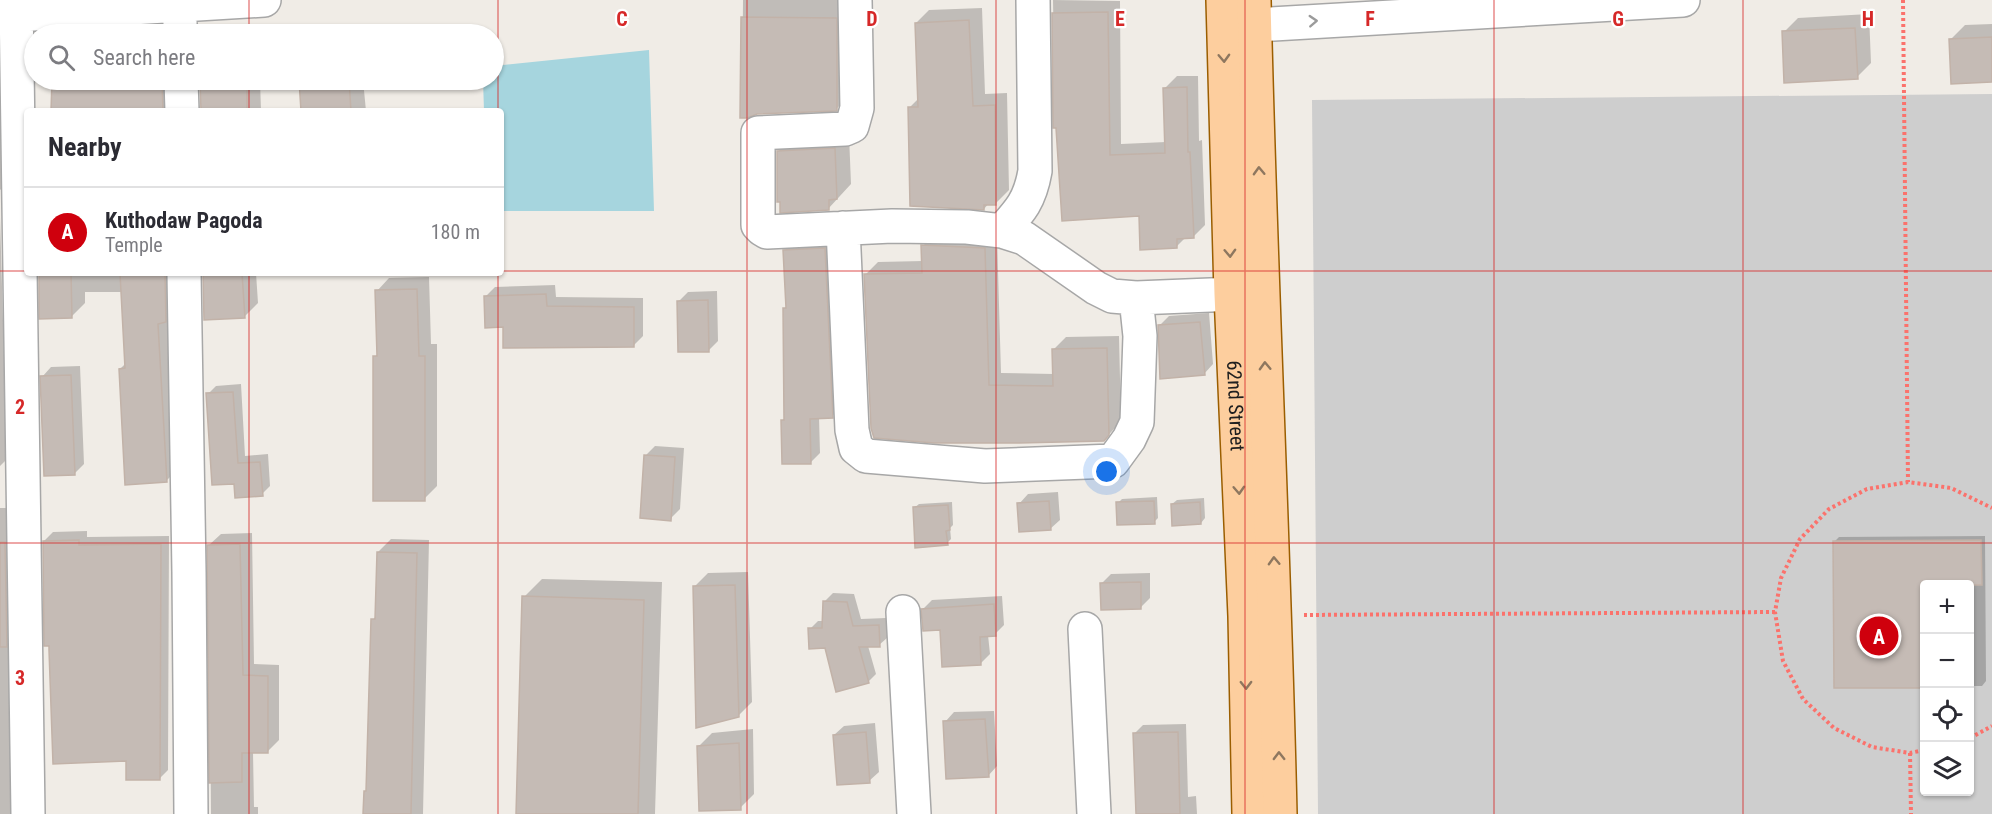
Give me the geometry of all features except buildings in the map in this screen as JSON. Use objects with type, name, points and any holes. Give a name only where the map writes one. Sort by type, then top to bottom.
[{"type":"main road","name":"62nd Street","points":[[1223,0],[1246,293],[1260,616],[1280,814]]},
{"type":"main road","name":"62nd Street","points":[[1246,293],[1255,12]]},
{"type":"main road","name":"62nd Street","points":[[1248,814],[1260,616]]},
{"type":"street","points":[[28,814],[11,10],[180,20],[264,0]]},
{"type":"street","points":[[855,0],[857,108],[852,126],[845,129],[760,132],[757,134],[758,225],[762,229],[767,232],[902,226],[967,227],[1002,231],[1024,238],[1096,288],[1112,296],[1136,298],[1246,293]]},
{"type":"street","points":[[1002,231],[1019,213],[1032,190],[1035,171],[1032,0]]},
{"type":"street","points":[[1255,12],[1683,0]]},
{"type":"street","points":[[181,90],[182,108]]},
{"type":"street","points":[[843,228],[851,414],[856,448],[866,456],[985,466],[1113,461],[1129,439],[1137,422],[1140,336],[1136,298]]},
{"type":"street","points":[[184,276],[190,814]]},
{"type":"street","points":[[903,612],[914,814]]},
{"type":"street","points":[[1085,629],[1094,814]]},
{"type":"path","points":[[1904,0],[1908,482]]},
{"type":"path","points":[[1920,751],[1910,753],[1872,747],[1834,728],[1803,699],[1783,661],[1775,612],[1781,578],[1800,539],[1829,509],[1867,489],[1908,482],[1951,488],[1992,508]]},
{"type":"path","points":[[1260,616],[1775,612]]},
{"type":"path","points":[[1974,736],[1992,726]]},
{"type":"path","points":[[1910,753],[1911,814]]},
{"type":"shaded area","points":[[1992,94],[1992,814],[1318,814],[1312,100]]},
{"type":"water","points":[[649,50],[654,211],[504,211],[504,108],[484,108],[483,90],[504,90],[504,65]]},
{"type":"place","name":"Kuthodaw Pagoda","points":[[1879,636]]}]
